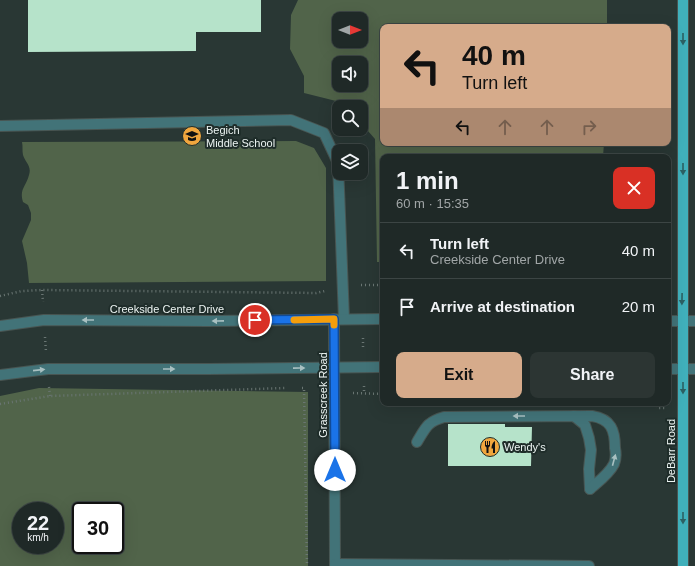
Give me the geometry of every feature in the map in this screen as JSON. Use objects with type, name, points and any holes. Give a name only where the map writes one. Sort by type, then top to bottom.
[{"type":"main road","name":"DeBarr Road","points":[[683,566],[684,369],[682,321],[684,0]]},
{"type":"street","name":"Grasscreek Road","points":[[0,126],[291,120],[324,133],[338,163],[343,288],[334,368],[335,565]]},
{"type":"street","name":"Creekside Center Drive","points":[[0,326],[44,320],[208,321],[380,319]]},
{"type":"street","points":[[671,321],[695,321]]},
{"type":"street","points":[[0,375],[48,369],[380,367]]},
{"type":"street","points":[[671,369],[695,369]]},
{"type":"street","points":[[417,442],[426,427],[433,420],[444,417],[574,416],[592,416],[601,418],[609,424],[615,436],[616,455],[614,464],[607,474],[590,490],[588,469],[591,450],[589,438],[585,425],[574,416]]},
{"type":"street","points":[[335,565],[589,566]]},
{"type":"path","points":[[0,296],[22,291],[42,290],[316,293],[361,285],[380,285]]},
{"type":"path","points":[[42,290],[43,309]]},
{"type":"path","points":[[44,332],[47,359]]},
{"type":"path","points":[[0,404],[50,396],[288,388]]},
{"type":"path","points":[[296,388],[304,388],[307,566]]},
{"type":"path","points":[[364,394],[380,394]]},
{"type":"green space","points":[[298,0],[607,0],[607,24],[380,24],[380,146],[604,146],[603,154],[380,154],[380,262],[377,262],[375,139],[368,131],[368,100],[332,100],[304,93],[304,76],[290,49],[291,15]]},
{"type":"green space","points":[[296,141],[314,148],[326,168],[326,281],[29,283],[27,263],[22,241],[31,220],[31,213],[28,205],[23,202],[22,194],[30,169],[23,155],[22,142]]},
{"type":"green space","points":[[39,388],[308,392],[308,566],[0,566],[0,396]]},
{"type":"building","points":[[28,0],[261,0],[261,32],[196,32],[196,51],[28,52]]},
{"type":"building","name":"Wendy's","points":[[448,424],[505,424],[505,427],[532,427],[531,466],[448,466]]},
{"type":"slow traffic","points":[[294,320],[334,319],[334,325]]},
{"type":"place","name":"Begich Middle School","points":[[192,136]]},
{"type":"place","name":"Wendy's","points":[[490,447]]},
{"type":"route","points":[[255,320],[334,319],[335,470]]}]
